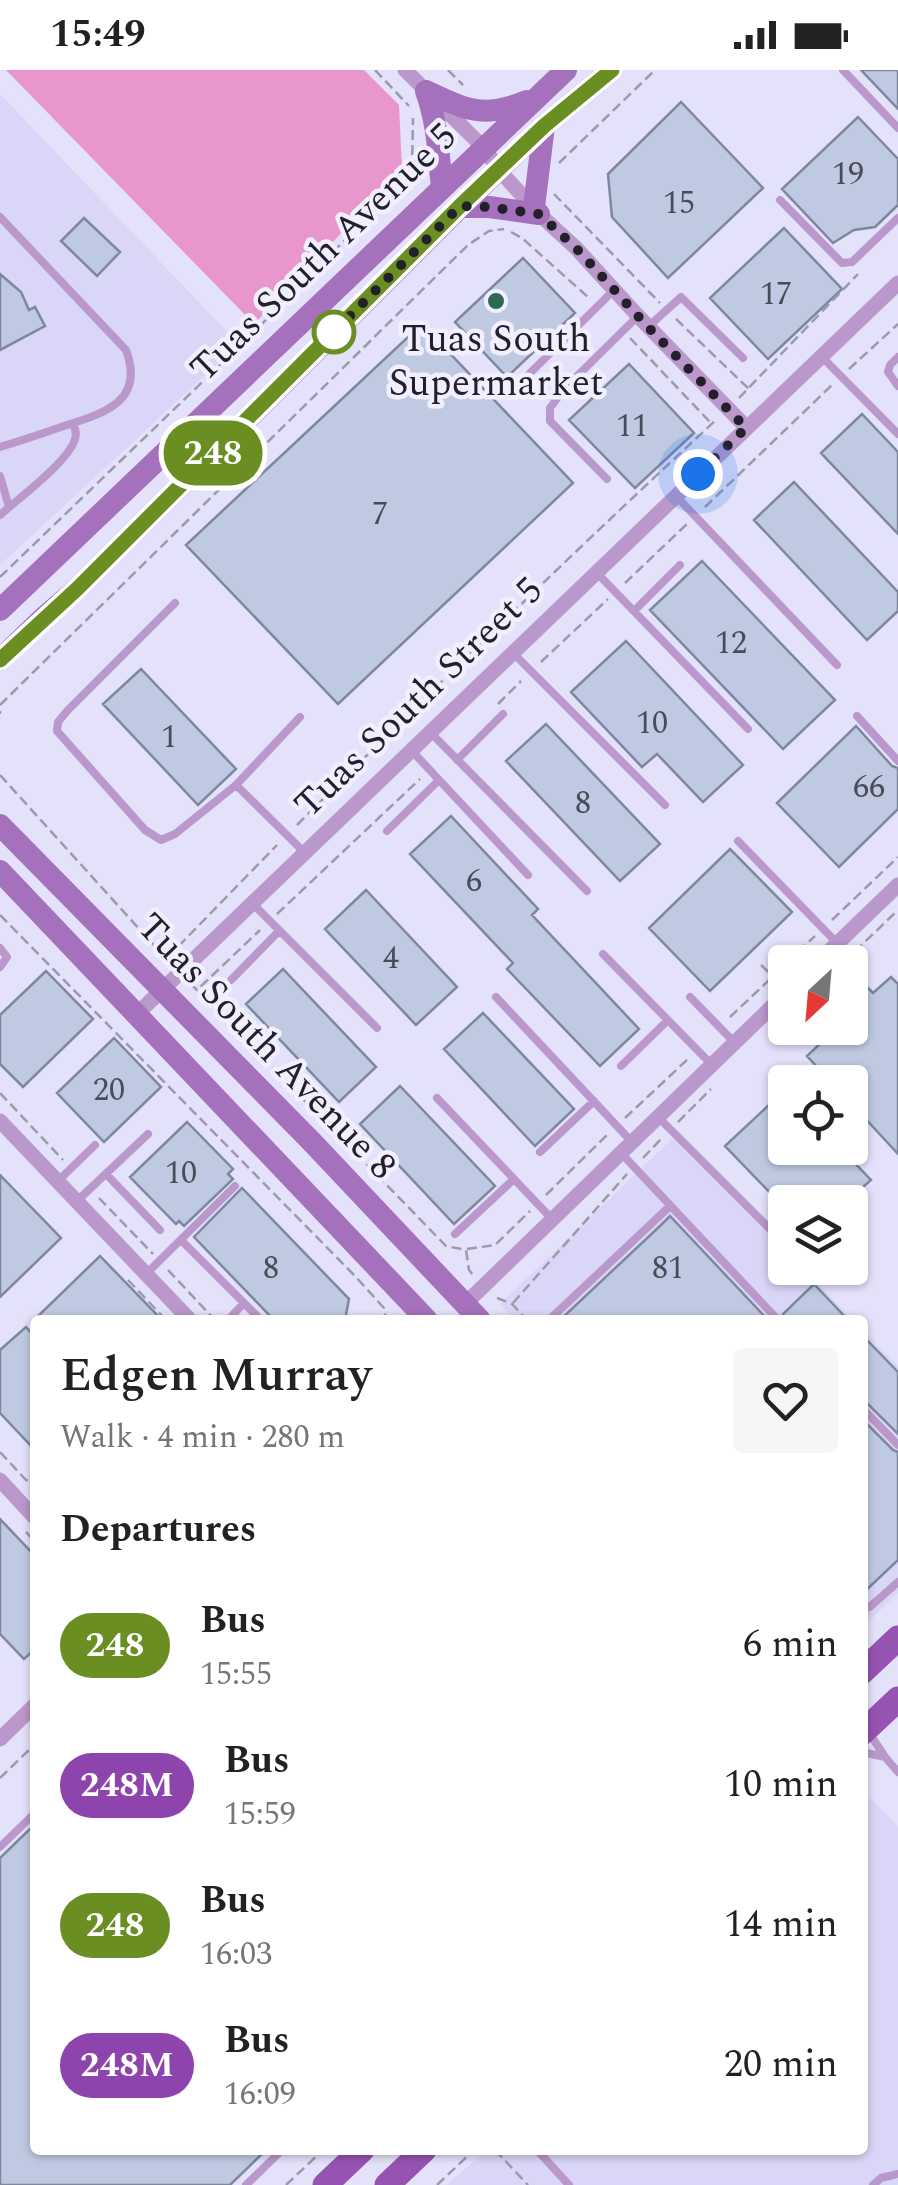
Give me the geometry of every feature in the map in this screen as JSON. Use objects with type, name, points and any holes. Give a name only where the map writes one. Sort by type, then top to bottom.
[{"type":"main road","name":"Tuas South Avenue 5","points":[[0,610],[566,70]]},
{"type":"main road","name":"Tuas South Avenue 5","points":[[0,660],[78,588],[460,206],[544,126],[612,70]]},
{"type":"main road","points":[[426,91],[464,108],[487,112],[538,97]]},
{"type":"main road","points":[[426,91],[440,147],[442,187]]},
{"type":"main road","points":[[460,206],[536,210],[544,126]]},
{"type":"main road","name":"Tuas South Avenue 8","points":[[0,825],[311,1141],[472,1312]]},
{"type":"main road","name":"Tuas South Avenue 8","points":[[0,871],[422,1315]]},
{"type":"main road","points":[[868,1652],[894,1642]]},
{"type":"main road","points":[[868,1666],[894,1642]]},
{"type":"main road","points":[[868,1731],[898,1699]]},
{"type":"main road","points":[[325,2185],[357,2155]]},
{"type":"main road","points":[[387,2185],[419,2155]]},
{"type":"street","points":[[405,70],[484,148],[536,210],[746,428]]},
{"type":"street","name":"Tuas South Street 5","points":[[137,1014],[898,283]]},
{"type":"street","points":[[838,944],[898,885]]},
{"type":"street","points":[[472,1312],[483,1288],[658,1118],[716,1072],[734,1043],[768,1008]]},
{"type":"street","points":[[0,1120],[185,1315]]},
{"type":"street","points":[[0,1480],[30,1513]]},
{"type":"street","points":[[13,1494],[30,1496]]},
{"type":"street","points":[[0,1739],[30,1710]]},
{"type":"lane","points":[[842,70],[898,128]]},
{"type":"lane","points":[[780,200],[842,263],[852,262],[897,222]]},
{"type":"lane","points":[[0,217],[126,350],[130,361],[130,386],[122,399],[102,413],[0,448]]},
{"type":"lane","points":[[520,383],[614,290]]},
{"type":"lane","points":[[607,479],[550,421],[550,408],[564,389],[677,298],[684,299],[743,358]]},
{"type":"lane","points":[[821,356],[898,434]]},
{"type":"lane","points":[[898,357],[888,372],[898,386]]},
{"type":"lane","points":[[0,515],[63,459],[74,442],[73,423]]},
{"type":"lane","points":[[0,476],[9,507]]},
{"type":"lane","points":[[676,496],[838,665]]},
{"type":"lane","points":[[634,611],[680,564]]},
{"type":"lane","points":[[596,572],[748,729]]},
{"type":"lane","points":[[175,603],[58,722],[57,732],[145,830],[161,840],[175,834],[236,785],[300,717]]},
{"type":"lane","points":[[512,652],[665,805]]},
{"type":"lane","points":[[457,760],[503,714]]},
{"type":"lane","points":[[857,716],[898,761]]},
{"type":"lane","points":[[430,732],[587,891]]},
{"type":"lane","points":[[411,750],[528,875]]},
{"type":"lane","points":[[387,831],[439,780]]},
{"type":"lane","points":[[236,785],[305,853]]},
{"type":"lane","points":[[738,841],[838,944]]},
{"type":"lane","points":[[252,904],[378,1028]]},
{"type":"lane","points":[[231,980],[279,931]]},
{"type":"lane","points":[[0,948],[7,957],[0,967]]},
{"type":"lane","points":[[602,954],[716,1072]]},
{"type":"lane","points":[[496,997],[617,1126],[634,1167],[773,1315]]},
{"type":"lane","points":[[690,998],[734,1043]]},
{"type":"lane","points":[[621,1066],[668,1020]]},
{"type":"lane","points":[[437,1098],[552,1219]]},
{"type":"lane","points":[[540,1152],[594,1101]]},
{"type":"lane","points":[[658,1118],[768,1227]]},
{"type":"lane","points":[[76,1201],[148,1134]]},
{"type":"lane","points":[[58,1181],[95,1145]]},
{"type":"lane","points":[[106,1174],[160,1230]]},
{"type":"lane","points":[[455,1234],[514,1178]]},
{"type":"lane","points":[[146,1274],[235,1186]]},
{"type":"lane","points":[[554,1315],[669,1207]]},
{"type":"lane","points":[[181,1240],[255,1315]]},
{"type":"lane","points":[[233,1315],[244,1304]]},
{"type":"lane","points":[[868,1414],[898,1446]]},
{"type":"lane","points":[[868,1607],[898,1582]]},
{"type":"lane","points":[[868,1740],[898,1772]]},
{"type":"lane","points":[[868,1740],[884,1758]]},
{"type":"lane","points":[[0,1847],[30,1819]]},
{"type":"lane","points":[[246,2185],[277,2155]]},
{"type":"lane","points":[[542,2155],[569,2185]]},
{"type":"lane","points":[[873,2185],[881,2178],[898,2174]]},
{"type":"path","points":[[375,70],[413,113],[412,172]]},
{"type":"path","points":[[555,166],[655,70]]},
{"type":"path","points":[[0,576],[247,339],[424,160]]},
{"type":"path","points":[[554,194],[749,389]]},
{"type":"path","points":[[0,705],[468,245],[488,231],[507,229]]},
{"type":"path","points":[[166,958],[464,658],[728,410],[857,274]]},
{"type":"path","points":[[806,945],[898,857]]},
{"type":"path","points":[[862,945],[898,910]]},
{"type":"path","points":[[0,915],[354,1275],[384,1308],[385,1315]]},
{"type":"path","points":[[761,965],[768,972]]},
{"type":"path","points":[[719,1028],[768,980]]},
{"type":"path","points":[[197,990],[446,1246],[466,1250],[495,1245],[697,1050]]},
{"type":"path","points":[[512,1304],[670,1130],[716,1072]]},
{"type":"path","points":[[0,1093],[71,1168]]},
{"type":"path","points":[[89,1188],[211,1315]]},
{"type":"path","points":[[466,1250],[469,1270],[483,1288],[512,1304],[522,1315]]},
{"type":"path","points":[[0,1452],[30,1481]]},
{"type":"path","points":[[0,1778],[30,1749]]},
{"type":"path","points":[[286,2185],[318,2155]]},
{"type":"path","points":[[437,2185],[469,2155]]},
{"type":"path","points":[[500,2155],[528,2185]]},
{"type":"shaded area","points":[[6,70],[364,70],[399,105],[402,170],[254,324]]},
{"type":"shaded area","points":[[0,94],[239,344],[0,565]]},
{"type":"shaded area","points":[[675,1136],[768,1232],[768,1285],[819,1285],[848,1315],[510,1315],[500,1304]]},
{"type":"shaded area","points":[[868,1335],[898,1366],[898,1593],[868,1622]]},
{"type":"shaded area","points":[[871,1798],[898,1827],[898,2185],[447,2185],[480,2155],[868,2155]]},
{"type":"building","points":[[861,70],[898,70],[898,109]]},
{"type":"building","points":[[681,102],[763,188],[668,278],[612,217],[608,174]]},
{"type":"building","points":[[858,117],[898,159],[898,205],[875,227],[854,230],[833,243],[782,189]]},
{"type":"building","points":[[84,218],[120,252],[97,276],[61,241]]},
{"type":"building","points":[[784,228],[842,289],[768,359],[710,298]]},
{"type":"building","points":[[523,258],[575,313],[507,377],[455,322]]},
{"type":"building","points":[[0,274],[21,292],[29,310],[35,307],[45,326],[0,350]]},
{"type":"building","points":[[422,324],[573,483],[338,704],[186,545]]},
{"type":"building","points":[[629,364],[694,433],[635,488],[569,420]]},
{"type":"building","points":[[862,414],[898,452],[898,534],[821,453]]},
{"type":"building","points":[[794,482],[898,592],[898,611],[867,640],[754,520]]},
{"type":"building","points":[[702,561],[835,700],[783,749],[650,610]]},
{"type":"building","points":[[626,641],[743,765],[703,802],[657,754],[642,767],[571,692]]},
{"type":"building","points":[[141,669],[236,769],[198,805],[103,704]]},
{"type":"building","points":[[546,724],[660,844],[620,881],[506,761]]},
{"type":"building","points":[[856,726],[898,768],[898,809],[839,867],[777,803]]},
{"type":"building","points":[[451,816],[538,909],[532,915],[639,1029],[600,1066],[507,969],[513,963],[410,854]]},
{"type":"building","points":[[730,849],[792,912],[710,991],[649,928]]},
{"type":"building","points":[[366,890],[457,987],[416,1025],[325,929]]},
{"type":"building","points":[[283,969],[376,1067],[339,1102],[246,1004]]},
{"type":"building","points":[[46,971],[93,1019],[23,1087],[0,1064],[0,1015]]},
{"type":"building","points":[[891,977],[898,984],[898,1154],[868,1122],[868,1065],[815,1065],[807,1056],[819,1045],[868,1045],[868,988],[873,993]]},
{"type":"building","points":[[483,1013],[574,1109],[535,1146],[444,1049]]},
{"type":"building","points":[[114,1038],[161,1087],[104,1142],[57,1093]]},
{"type":"building","points":[[400,1086],[495,1186],[454,1224],[360,1124]]},
{"type":"building","points":[[768,1106],[768,1165],[856,1165],[871,1180],[865,1185],[768,1185],[768,1191],[725,1146]]},
{"type":"building","points":[[187,1122],[233,1169],[228,1174],[233,1179],[184,1226],[179,1221],[176,1224],[130,1177]]},
{"type":"building","points":[[0,1175],[61,1238],[0,1297]]},
{"type":"building","points":[[242,1188],[349,1299],[346,1315],[269,1315],[194,1237]]},
{"type":"building","points":[[670,1216],[763,1315],[565,1315]]},
{"type":"building","points":[[100,1256],[157,1315],[39,1315]]},
{"type":"building","points":[[815,1285],[843,1315],[783,1315]]},
{"type":"building","points":[[26,1327],[30,1331],[30,1445],[0,1413],[0,1350]]},
{"type":"building","points":[[868,1341],[898,1372],[898,1434],[868,1404]]},
{"type":"building","points":[[868,1425],[898,1452],[898,1560],[868,1588]]},
{"type":"building","points":[[0,1519],[30,1551],[30,1654],[24,1659],[0,1634]]},
{"type":"building","points":[[30,1829],[30,2155],[261,2155],[230,2185],[0,2185],[0,1858]]},
{"type":"bus line","name":"248","points":[[0,660],[78,588],[460,206],[544,126],[612,70]]},
{"type":"place","name":"Tuas South Supermarket","points":[[496,301]]},
{"type":"route","points":[[334,332],[323,343],[460,206],[539,214],[746,428],[698,474]]}]
